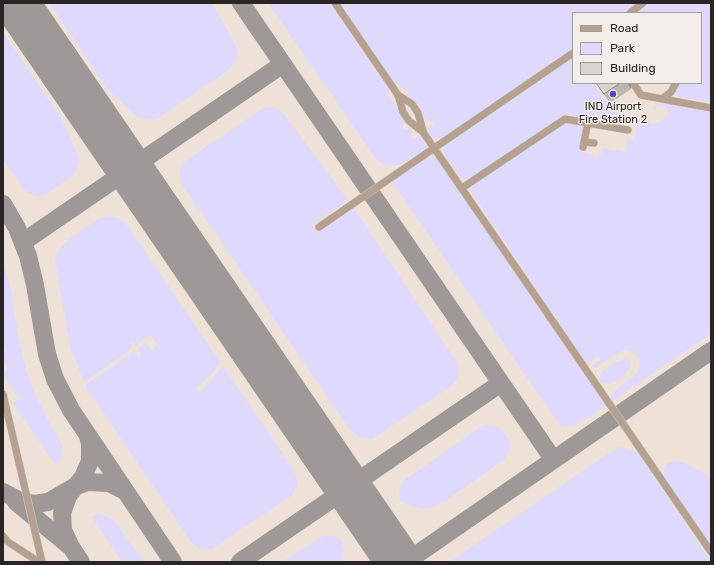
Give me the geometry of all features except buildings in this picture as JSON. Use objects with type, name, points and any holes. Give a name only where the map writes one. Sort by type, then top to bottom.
[{"type":"lane","points":[[335,3],[398,96],[403,112],[409,121],[423,132],[711,552]]},
{"type":"lane","points":[[631,12],[643,3]]},
{"type":"lane","points":[[319,227],[572,54]]},
{"type":"lane","points":[[663,98],[671,92],[675,84]]},
{"type":"lane","points":[[635,86],[641,95],[711,108]]},
{"type":"lane","points":[[398,96],[412,104],[418,113],[423,132]]},
{"type":"lane","points":[[462,188],[561,121],[570,119],[628,130]]},
{"type":"lane","points":[[588,122],[584,144],[594,143]]},
{"type":"lane","points":[[3,394],[42,562]]},
{"type":"lane","points":[[3,536],[8,542],[39,562]]},
{"type":"shaded area","points":[[3,3],[711,3],[711,562],[3,562]]},
{"type":"green space","points":[[49,3],[212,3],[236,45],[238,57],[230,69],[160,117],[154,120],[142,119],[135,115],[108,90]]},
{"type":"green space","points":[[268,3],[330,3],[388,89],[391,99],[406,122],[402,126],[405,130],[410,128],[413,139],[420,135],[428,148],[398,166],[385,165],[376,159]]},
{"type":"green space","points":[[340,3],[639,3],[626,12],[572,12],[572,49],[444,137],[438,139],[433,138],[427,130],[436,124],[425,119],[405,90],[396,84]]},
{"type":"green space","points":[[651,3],[711,3],[711,103],[677,96],[675,93],[679,84],[702,84],[702,12],[638,12]]},
{"type":"green space","points":[[3,32],[62,119],[78,155],[79,164],[74,175],[45,195],[37,196],[26,192],[3,160]]},
{"type":"green space","points":[[572,58],[572,84],[595,84],[599,91],[593,119],[570,115],[560,117],[469,179],[461,179],[444,153],[444,145]]},
{"type":"green space","points":[[599,92],[608,104],[610,104],[617,112],[627,117],[636,119],[644,114],[651,124],[660,122],[667,116],[668,111],[664,105],[661,107],[659,105],[655,108],[656,111],[653,108],[660,103],[711,112],[711,334],[612,401],[612,393],[638,373],[640,364],[638,358],[633,352],[623,350],[596,367],[590,367],[601,360],[598,356],[586,363],[470,190],[473,185],[564,123],[583,125],[579,151],[597,156],[598,154],[601,154],[602,148],[625,152],[628,139],[634,140],[637,121],[595,113]]},
{"type":"green space","points":[[265,107],[277,108],[284,114],[348,200],[312,225],[317,231],[353,207],[458,364],[459,371],[457,379],[450,387],[372,439],[360,438],[350,430],[181,183],[180,170],[185,161]]},
{"type":"green space","points":[[426,158],[436,158],[606,406],[575,426],[562,427],[552,414],[394,185],[392,181],[410,168]]},
{"type":"green space","points":[[106,216],[118,218],[128,226],[220,362],[210,376],[196,389],[201,391],[223,366],[283,454],[279,455],[281,459],[285,457],[296,475],[297,484],[292,495],[212,549],[199,549],[190,541],[86,387],[86,385],[133,352],[139,356],[141,354],[138,348],[146,343],[151,350],[154,351],[153,347],[157,344],[151,336],[145,337],[137,345],[131,342],[132,347],[130,350],[84,382],[70,346],[55,261],[57,252],[68,240],[93,222]]},
{"type":"green space","points":[[3,260],[11,290],[18,335],[26,370],[39,402],[62,446],[62,456],[56,466],[13,403],[19,398],[3,375],[3,372],[8,368],[3,361],[3,353],[6,351],[3,347]]},
{"type":"green space","points":[[625,359],[629,360],[631,366],[623,377],[610,384],[601,383],[599,379],[602,372],[613,363]]},
{"type":"green space","points":[[483,425],[497,426],[506,434],[510,441],[510,448],[505,459],[447,500],[432,508],[424,509],[412,507],[400,501],[399,489],[403,481]]},
{"type":"green space","points":[[621,447],[632,449],[640,456],[711,562],[449,562],[612,451]]},
{"type":"green space","points":[[677,460],[711,476],[711,545],[665,478],[664,469],[666,464]]},
{"type":"green space","points":[[98,513],[113,519],[144,562],[122,562],[92,517]]},
{"type":"green space","points":[[323,536],[335,536],[342,540],[344,549],[342,562],[282,562]]},
{"type":"taxiway","points":[[241,3],[553,459]]},
{"type":"taxiway","points":[[23,242],[283,64]]},
{"type":"taxiway","points":[[3,204],[17,228],[28,256],[35,285],[47,354],[55,379],[71,410],[173,562]]},
{"type":"taxiway","points":[[406,562],[711,351]]},
{"type":"taxiway","points":[[240,562],[501,383]]},
{"type":"taxiway","points":[[71,547],[63,530],[62,513],[68,496],[83,477],[90,461],[90,444],[88,436]]},
{"type":"taxiway","points":[[3,492],[20,501],[34,504],[48,502],[74,487],[87,482],[109,483],[125,491]]},
{"type":"taxiway","points":[[16,502],[71,547],[81,562]]},
{"type":"runway","points":[[16,3],[399,562]]},
{"type":"place","name":"IND Airport Fire Station 2","points":[[613,94]]}]
